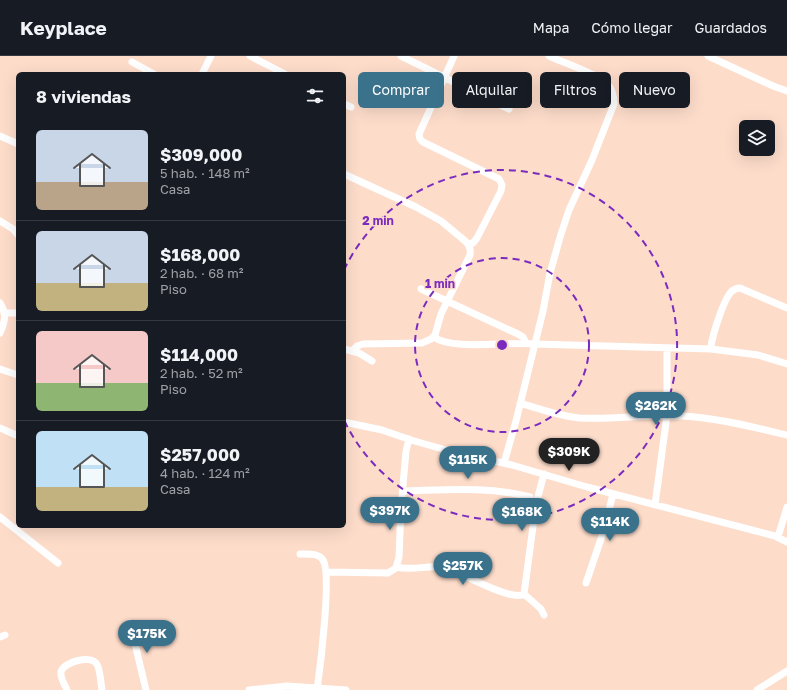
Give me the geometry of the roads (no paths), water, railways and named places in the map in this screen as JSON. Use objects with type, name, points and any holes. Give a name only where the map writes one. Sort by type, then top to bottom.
[{"type":"street","points":[[203,72],[211,56]]},
{"type":"street","points":[[250,56],[281,72]]},
{"type":"street","points":[[401,56],[434,72]]},
{"type":"street","points":[[454,56],[444,77],[509,109]]},
{"type":"street","points":[[504,463],[543,311],[550,273],[561,234],[569,210],[592,160],[614,104],[612,92],[606,82],[599,77],[549,56]]},
{"type":"street","points":[[566,63],[569,56]]},
{"type":"street","points":[[708,56],[787,91]]},
{"type":"street","points":[[132,62],[150,72]]},
{"type":"street","points":[[430,108],[420,131],[420,139],[423,142],[499,179],[502,185],[501,191],[477,238],[473,243],[468,244]]},
{"type":"street","points":[[0,136],[16,143]]},
{"type":"street","points":[[346,175],[428,214],[453,230],[468,244],[470,249],[470,255],[439,320],[437,332],[434,337],[422,343],[363,344],[357,346],[352,351]]},
{"type":"street","points":[[0,221],[16,233]]},
{"type":"street","points":[[421,288],[447,302],[518,334],[523,337],[526,343]]},
{"type":"street","points":[[711,349],[711,341],[714,330],[729,295],[734,289],[740,288],[787,308]]},
{"type":"street","points":[[0,303],[5,312],[5,322],[0,333]]},
{"type":"street","points":[[5,312],[16,313]]},
{"type":"street","points":[[434,337],[444,342],[482,345],[526,343],[711,349],[758,355],[787,364]]},
{"type":"street","points":[[655,505],[667,415],[667,348]]},
{"type":"street","points":[[346,350],[372,360]]},
{"type":"street","points":[[0,369],[16,374]]},
{"type":"street","points":[[520,403],[557,414],[577,418],[667,415],[695,416],[726,420],[787,435]]},
{"type":"street","points":[[346,422],[382,430],[454,452],[504,463],[778,538],[787,542]]},
{"type":"street","points":[[0,428],[16,435]]},
{"type":"street","points":[[326,574],[388,573],[394,571],[399,557],[406,451],[409,439]]},
{"type":"street","points":[[524,594],[536,504],[544,474]]},
{"type":"street","points":[[403,491],[486,489],[505,491],[530,497]]},
{"type":"street","points":[[586,584],[604,530],[613,494]]},
{"type":"street","points":[[778,538],[787,507]]},
{"type":"street","points":[[0,517],[58,564]]},
{"type":"street","points":[[300,554],[320,557],[324,561],[326,574],[327,586],[317,689]]},
{"type":"street","points":[[396,567],[407,569],[432,566],[444,567],[492,588],[517,596],[524,594]]},
{"type":"street","points":[[524,594],[541,609],[544,615]]},
{"type":"street","points":[[130,623],[146,690]]},
{"type":"street","points":[[67,690],[61,675],[64,667],[68,663],[89,659],[94,660],[97,664],[102,690]]},
{"type":"street","points":[[757,690],[787,671]]},
{"type":"street","points":[[249,690],[287,686],[346,690]]}]
